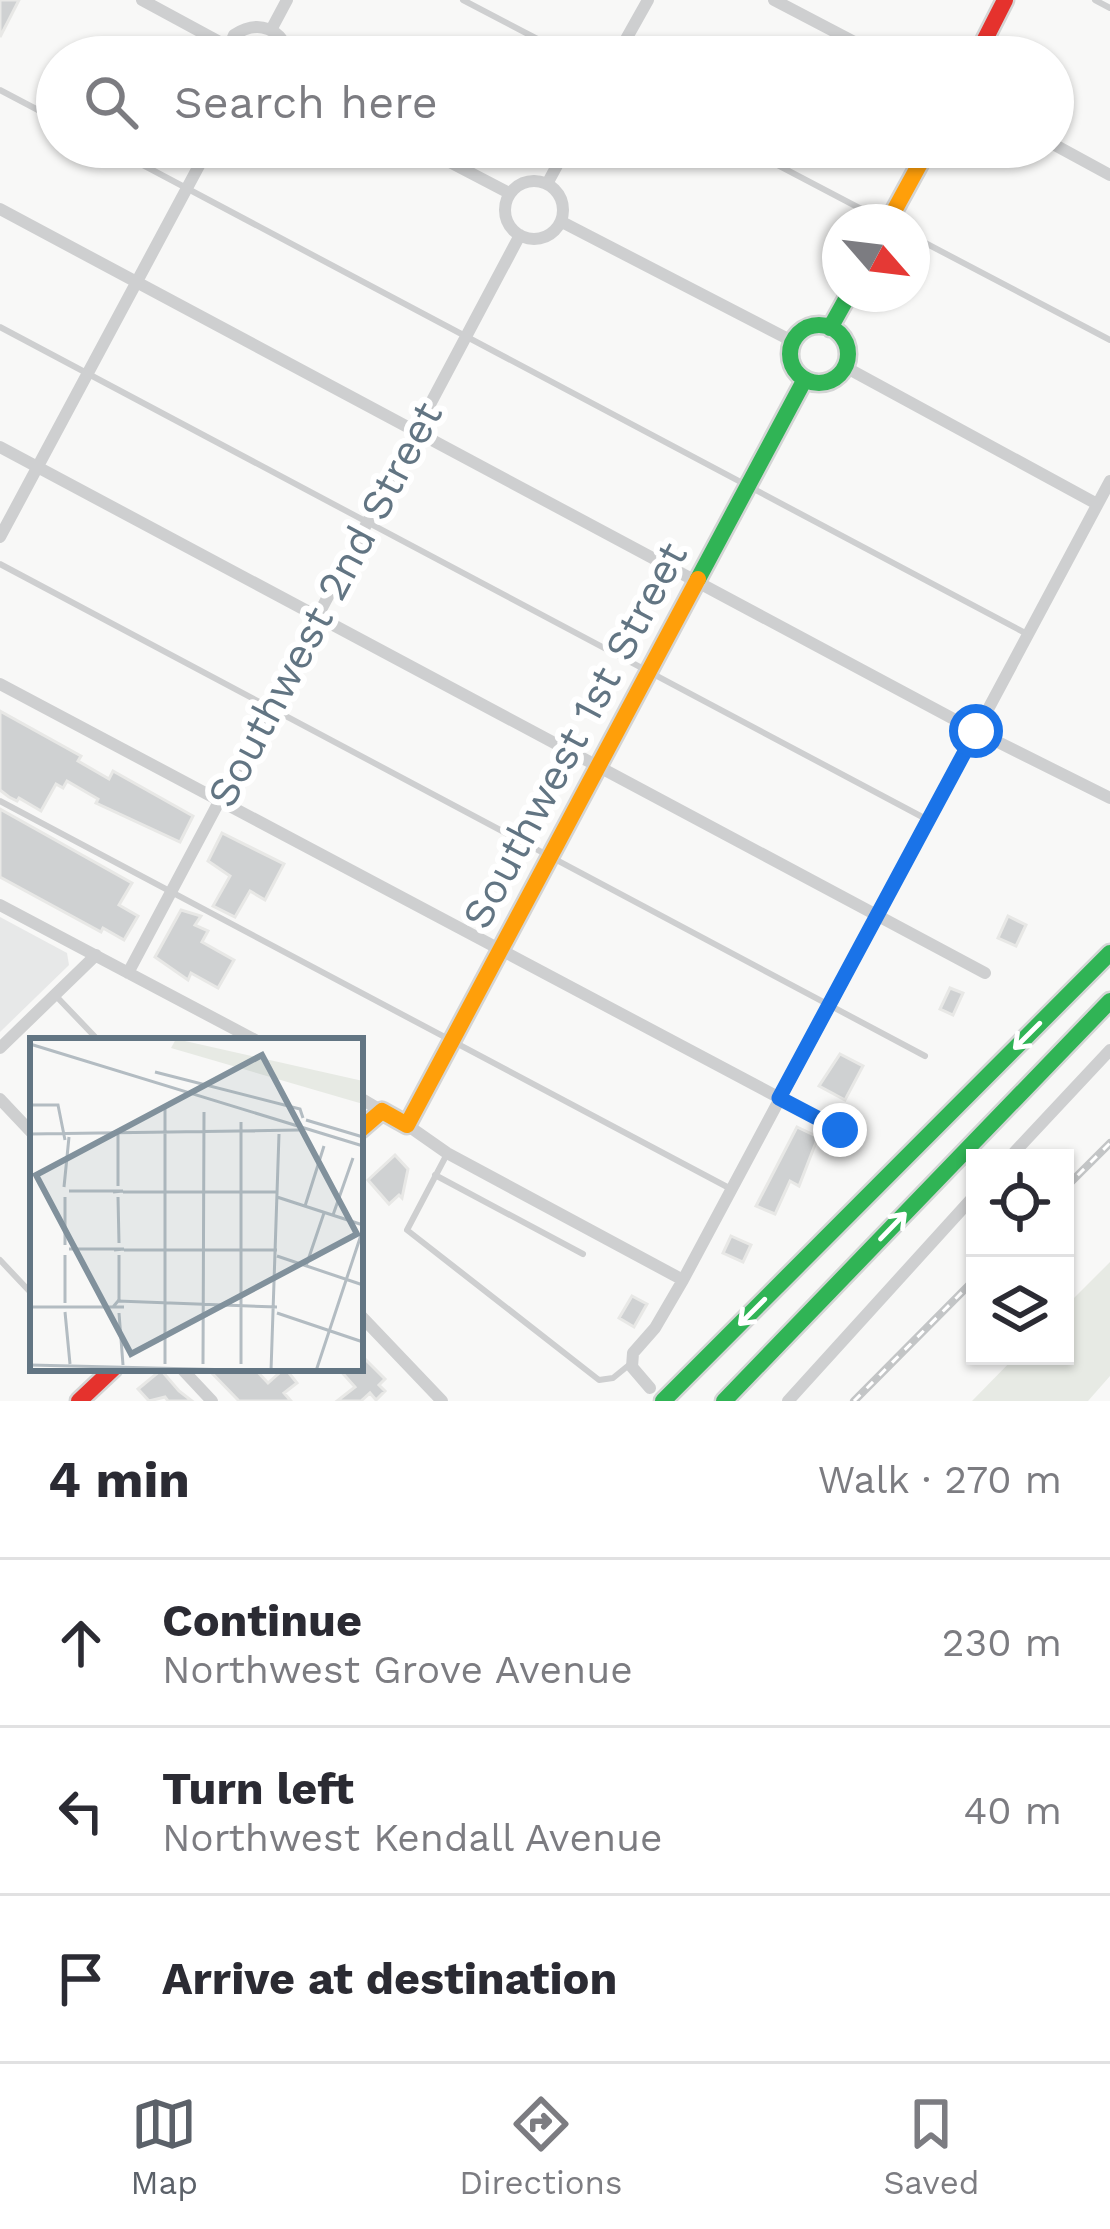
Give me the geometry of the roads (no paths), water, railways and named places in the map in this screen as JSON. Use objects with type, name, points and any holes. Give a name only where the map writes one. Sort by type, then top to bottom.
[{"type":"main road","points":[[987,36],[1006,0]]},
{"type":"main road","points":[[897,204],[917,168]]},
{"type":"main road","points":[[830,328],[839,312]]},
{"type":"main road","points":[[814,326],[830,328],[845,341],[847,368],[828,382],[805,379],[791,362],[792,341],[814,326]]},
{"type":"main road","name":"Southwest 1st Street","points":[[407,1125],[805,379]]},
{"type":"main road","points":[[656,1395],[1110,953]]},
{"type":"main road","points":[[724,1401],[1110,1000]]},
{"type":"main road","points":[[363,1127],[382,1111],[407,1125]]},
{"type":"main road","points":[[80,1401],[107,1371]]},
{"type":"street","points":[[142,0],[201,36]]},
{"type":"street","points":[[271,30],[287,0]]},
{"type":"street","points":[[628,36],[648,0]]},
{"type":"street","points":[[774,0],[843,36]]},
{"type":"street","points":[[237,36],[252,26],[278,36]]},
{"type":"street","points":[[1074,156],[1110,176]]},
{"type":"street","points":[[0,538],[198,168]]},
{"type":"street","points":[[461,168],[509,193]]},
{"type":"street","points":[[548,184],[556,168]]},
{"type":"street","points":[[527,181],[548,184],[560,195],[562,222],[544,238],[520,235],[506,216],[509,193],[527,181]]},
{"type":"street","points":[[0,209],[976,731],[1110,798]]},
{"type":"street","points":[[562,222],[792,341]]},
{"type":"street","name":"Southwest 2nd Street","points":[[128,973],[520,235]]},
{"type":"street","points":[[847,368],[1097,504]]},
{"type":"street","points":[[0,447],[985,973]]},
{"type":"street","points":[[656,1395],[636,1374],[632,1363],[636,1347],[655,1328],[683,1280],[1110,481]]},
{"type":"street","points":[[0,684],[840,1130]]},
{"type":"street","points":[[0,905],[234,1036]]},
{"type":"street","points":[[2,1042],[96,955]]},
{"type":"street","points":[[1017,1149],[1110,1050]]},
{"type":"street","points":[[0,1099],[30,1131]]},
{"type":"street","points":[[363,1100],[382,1111]]},
{"type":"street","points":[[407,1125],[447,1153],[683,1280]]},
{"type":"street","points":[[788,1401],[966,1205]]},
{"type":"street","points":[[363,1318],[442,1401]]},
{"type":"street","points":[[184,1371],[212,1401]]},
{"type":"lane","points":[[464,0],[532,36]]},
{"type":"lane","points":[[1095,0],[1110,8]]},
{"type":"lane","points":[[0,90],[36,109]]},
{"type":"lane","points":[[149,168],[1028,634]]},
{"type":"lane","points":[[783,168],[852,204]]},
{"type":"lane","points":[[930,245],[1110,340]]},
{"type":"lane","points":[[0,327],[928,820]]},
{"type":"lane","points":[[0,564],[926,1056]]},
{"type":"lane","points":[[0,801],[731,1189]]},
{"type":"lane","points":[[56,996],[96,1038]]},
{"type":"lane","points":[[447,1153],[407,1230],[599,1380],[613,1378],[632,1363]]},
{"type":"lane","points":[[436,1175],[583,1254]]},
{"type":"lane","points":[[0,1260],[30,1292]]},
{"type":"railway","points":[[1074,1179],[1110,1143]]},
{"type":"railway","points":[[854,1401],[966,1288]]}]
